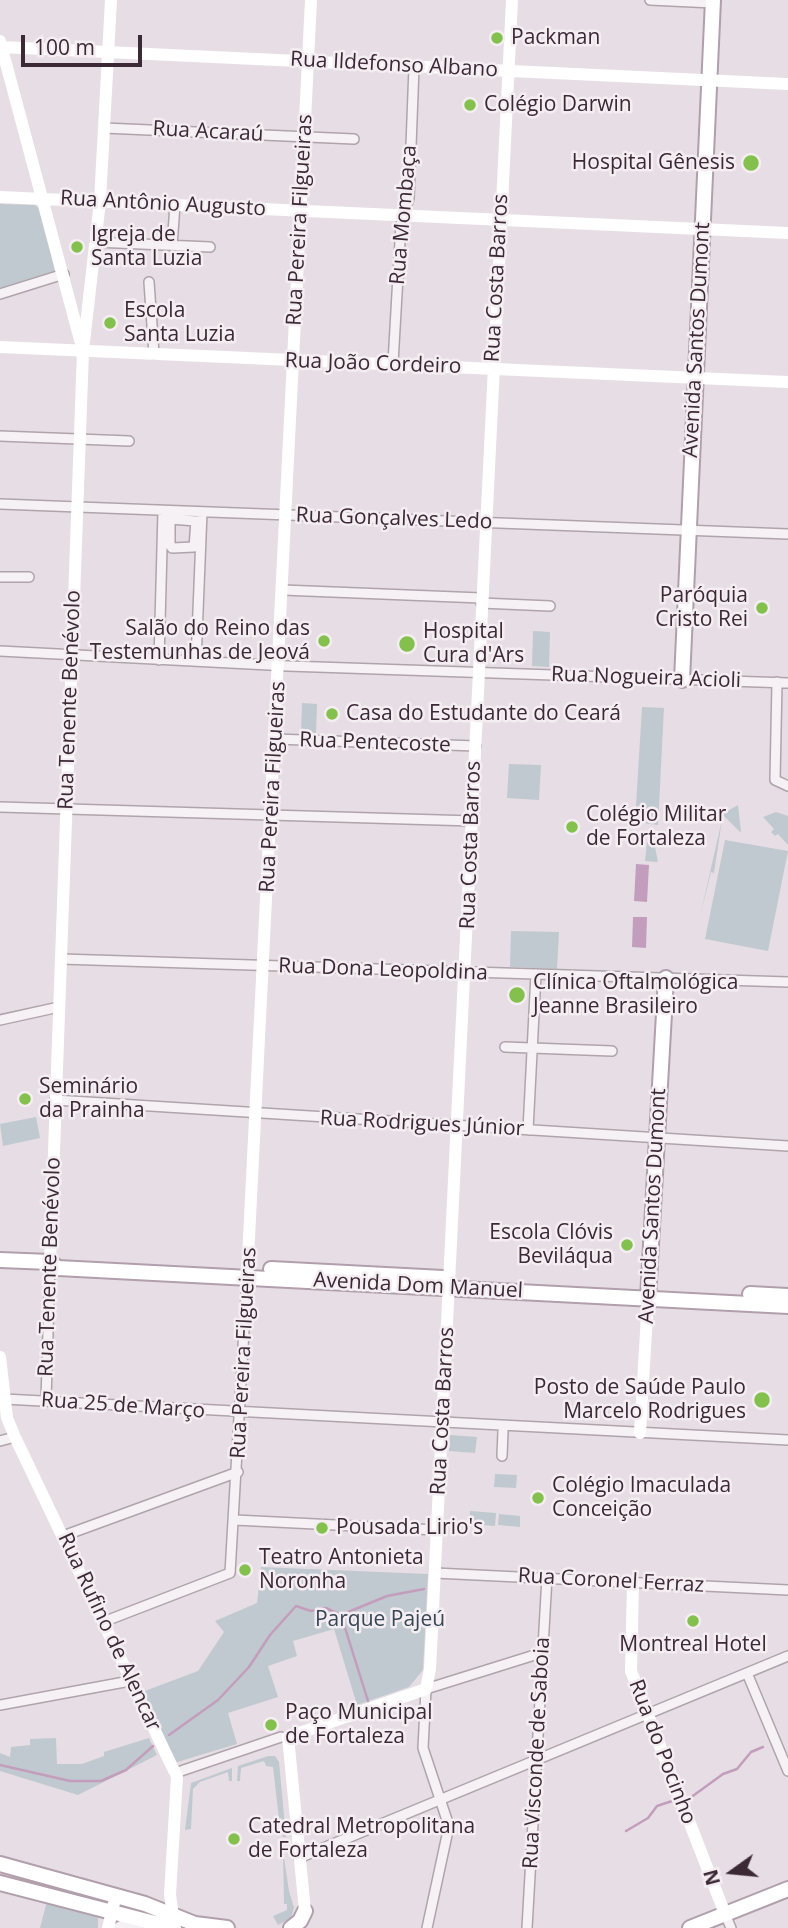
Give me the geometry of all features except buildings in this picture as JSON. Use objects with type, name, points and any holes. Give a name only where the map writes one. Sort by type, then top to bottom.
[{"type":"main road","name":"Avenida Santos Dumont","points":[[682,680],[713,2]]},
{"type":"main road","name":"Avenida Santos Dumont","points":[[648,1294],[666,978]]},
{"type":"main road","name":"Avenida Dom Manuel","points":[[0,1260],[50,1262],[58,1268],[248,1273],[450,1283],[648,1294],[788,1306]]},
{"type":"main road","name":"Avenida Dom Manuel","points":[[648,1294],[788,1296]]},
{"type":"main road","points":[[0,1864],[116,1896],[173,1922]]},
{"type":"main road","points":[[0,1883],[112,1912],[227,1928]]},
{"type":"main road","points":[[690,1928],[728,1921],[788,1889]]},
{"type":"main road","points":[[291,1928],[300,1922],[305,1911]]},
{"type":"main road","points":[[305,1911],[307,1928]]},
{"type":"street","name":"Rua Tenente Benévolo","points":[[46,1401],[83,351],[100,201],[111,0]]},
{"type":"street","name":"Rua Pereira Filgueiras","points":[[103,1622],[230,1573],[238,1472],[311,0]]},
{"type":"street","name":"Rua Costa Barros","points":[[426,1689],[435,1573],[466,973],[481,600],[512,0]]},
{"type":"street","points":[[650,0],[713,2]]},
{"type":"street","name":"Rua Ildefonso Albano","points":[[1,45],[788,84]]},
{"type":"street","points":[[1,45],[83,351]]},
{"type":"street","name":"Rua Mombaça","points":[[393,363],[401,223],[409,198],[414,67]]},
{"type":"street","name":"Rua Acaraú","points":[[104,128],[354,139]]},
{"type":"street","name":"Rua Antônio Augusto","points":[[0,197],[788,233]]},
{"type":"street","points":[[172,246],[175,205]]},
{"type":"street","points":[[95,243],[210,247]]},
{"type":"street","points":[[0,294],[64,274]]},
{"type":"street","points":[[149,282],[154,354]]},
{"type":"street","name":"Rua João Cordeiro","points":[[0,347],[788,382]]},
{"type":"street","points":[[0,436],[129,441]]},
{"type":"street","name":"Rua Gonçalves Ledo","points":[[0,504],[788,534]]},
{"type":"street","points":[[159,660],[163,511]]},
{"type":"street","points":[[196,661],[202,512]]},
{"type":"street","points":[[162,553],[201,554]]},
{"type":"street","points":[[0,577],[29,577]]},
{"type":"street","points":[[283,590],[550,606]]},
{"type":"street","name":"Rua Nogueira Acioli","points":[[0,652],[478,674],[788,683]]},
{"type":"street","points":[[777,682],[775,780],[788,786]]},
{"type":"street","name":"Rua Pentecoste","points":[[275,739],[476,746]]},
{"type":"street","points":[[0,807],[472,821]]},
{"type":"street","name":"Rua Dona Leopoldina","points":[[61,959],[788,982]]},
{"type":"street","points":[[527,1130],[536,974]]},
{"type":"street","points":[[0,1020],[59,1007]]},
{"type":"street","points":[[505,1047],[612,1051]]},
{"type":"street","name":"Rua Rodrigues Júnior","points":[[55,1100],[788,1146]]},
{"type":"street","name":"Avenida Santos Dumont","points":[[640,1433],[648,1294]]},
{"type":"street","name":"Rua Rufino de Alencar","points":[[0,1357],[7,1418],[175,1773],[178,1788],[172,1855],[173,1922]]},
{"type":"street","name":"Rua 25 de Março","points":[[4,1399],[788,1440]]},
{"type":"street","points":[[502,1456],[503,1431]]},
{"type":"street","points":[[0,1441],[15,1437]]},
{"type":"street","points":[[63,1536],[238,1472]]},
{"type":"street","points":[[235,1520],[436,1530]]},
{"type":"street","name":"Rua Coronel Ferraz","points":[[435,1573],[788,1590]]},
{"type":"street","name":"Rua Visconde de Saboia","points":[[527,1928],[547,1577]]},
{"type":"street","name":"Rua do Pocinho","points":[[633,1583],[631,1671],[728,1921]]},
{"type":"street","points":[[175,1773],[284,1741],[291,1734],[541,1653]]},
{"type":"street","points":[[299,1858],[788,1656]]},
{"type":"street","points":[[747,1673],[788,1771]]},
{"type":"street","points":[[0,1706],[130,1681]]},
{"type":"street","points":[[426,1689],[423,1748],[449,1826],[449,1836],[427,1928]]},
{"type":"street","points":[[284,1741],[305,1911]]},
{"type":"street","points":[[108,1928],[116,1896]]},
{"type":"street","points":[[117,1928],[125,1923],[145,1928]]},
{"type":"green space","points":[[0,204],[35,205],[41,210],[55,271],[0,288]]},
{"type":"green space","points":[[533,631],[550,632],[549,667],[532,666]]},
{"type":"green space","points":[[302,703],[317,704],[316,733],[301,733]]},
{"type":"green space","points":[[642,707],[664,708],[658,825],[635,822]]},
{"type":"green space","points":[[509,764],[541,765],[539,800],[507,798]]},
{"type":"green space","points":[[738,805],[741,831],[740,832],[722,814]]},
{"type":"green space","points":[[776,812],[788,816],[788,845],[778,834],[775,836],[771,832],[774,829],[763,817]]},
{"type":"green space","points":[[722,820],[714,873],[711,872],[700,916]]},
{"type":"green space","points":[[725,840],[788,851],[768,951],[705,939]]},
{"type":"green space","points":[[647,842],[655,847],[658,862],[645,861]]},
{"type":"green space","points":[[511,931],[559,932],[557,969],[510,967]]},
{"type":"green space","points":[[36,1117],[40,1138],[3,1146],[0,1124]]},
{"type":"green space","points":[[450,1435],[477,1437],[475,1453],[449,1451]]},
{"type":"green space","points":[[495,1474],[517,1475],[516,1488],[494,1487]]},
{"type":"green space","points":[[470,1511],[496,1513],[495,1526],[469,1524]]},
{"type":"green space","points":[[499,1514],[520,1516],[520,1527],[498,1525]]},
{"type":"green space","name":"Parque Pajeú","points":[[261,1567],[428,1574],[423,1670],[409,1687],[357,1705],[334,1629],[293,1641],[297,1656],[268,1666],[278,1697],[228,1713],[237,1744],[174,1763],[142,1692],[198,1671],[224,1632],[215,1621],[257,1603]]},
{"type":"green space","points":[[56,1738],[57,1764],[82,1764],[104,1756],[104,1752],[149,1738],[157,1755],[78,1795],[0,1771],[0,1753],[10,1757],[11,1747],[30,1745],[30,1739]]},
{"type":"green space","points":[[275,1756],[279,1762],[286,1837],[283,1837],[279,1819],[273,1767],[266,1766],[264,1761],[241,1768],[240,1781],[237,1781],[238,1766]]},
{"type":"green space","points":[[232,1768],[232,1781],[229,1781],[228,1772],[200,1782],[193,1789],[191,1829],[185,1830],[191,1783]]},
{"type":"green space","points":[[283,1851],[294,1908],[291,1918],[278,1925],[273,1916],[287,1910],[287,1904],[284,1904]]},
{"type":"green space","points":[[47,1901],[98,1915],[98,1928],[40,1928]]},
{"type":"shaded area","points":[[636,864],[649,865],[647,902],[634,901]]},
{"type":"shaded area","points":[[633,917],[647,917],[646,948],[632,947]]},
{"type":"waterway","points":[[341,1615],[387,1596],[424,1589]]},
{"type":"waterway","points":[[169,1735],[218,1700],[249,1667],[270,1635],[296,1606],[311,1611],[326,1608],[341,1615],[368,1701]]},
{"type":"waterway","points":[[0,1765],[70,1781],[101,1781],[126,1770],[153,1746]]},
{"type":"waterway","points":[[690,1798],[723,1774],[737,1769],[751,1752],[763,1747]]},
{"type":"waterway","points":[[626,1831],[648,1818],[657,1806],[675,1800]]},
{"type":"place","name":"Packman","points":[[497,38]]},
{"type":"place","name":"Colégio Darwin","points":[[470,105]]},
{"type":"place","name":"Hospital Gênesis","points":[[751,163]]},
{"type":"place","name":"Igreja de Santa Luzia","points":[[77,247]]},
{"type":"place","name":"Escola Santa Luzia","points":[[110,323]]},
{"type":"place","name":"Paróquia Cristo Rei","points":[[762,608]]},
{"type":"place","name":"Salão do Reino das Testemunhas de Jeová","points":[[324,641]]},
{"type":"place","name":"Hospital Cura d'Ars","points":[[407,644]]},
{"type":"place","name":"Casa do Estudante do Ceará","points":[[332,714]]},
{"type":"place","name":"Colégio Militar de Fortaleza","points":[[572,827]]},
{"type":"place","name":"Clínica Oftalmológica Jeanne Brasileiro","points":[[517,995]]},
{"type":"place","name":"Seminário da Prainha","points":[[25,1099]]},
{"type":"place","name":"Escola Clóvis Beviláqua","points":[[627,1245]]},
{"type":"place","name":"Posto de Saúde Paulo Marcelo Rodrigues","points":[[762,1400]]},
{"type":"place","name":"Colégio Imaculada Conceição","points":[[538,1498]]},
{"type":"place","name":"Pousada Lirio's","points":[[322,1528]]},
{"type":"place","name":"Teatro Antonieta Noronha","points":[[245,1570]]},
{"type":"place","name":"Montreal Hotel","points":[[693,1621]]},
{"type":"place","name":"Paço Municipal de Fortaleza","points":[[271,1725]]},
{"type":"place","name":"Catedral Metropolitana de Fortaleza","points":[[234,1839]]}]
